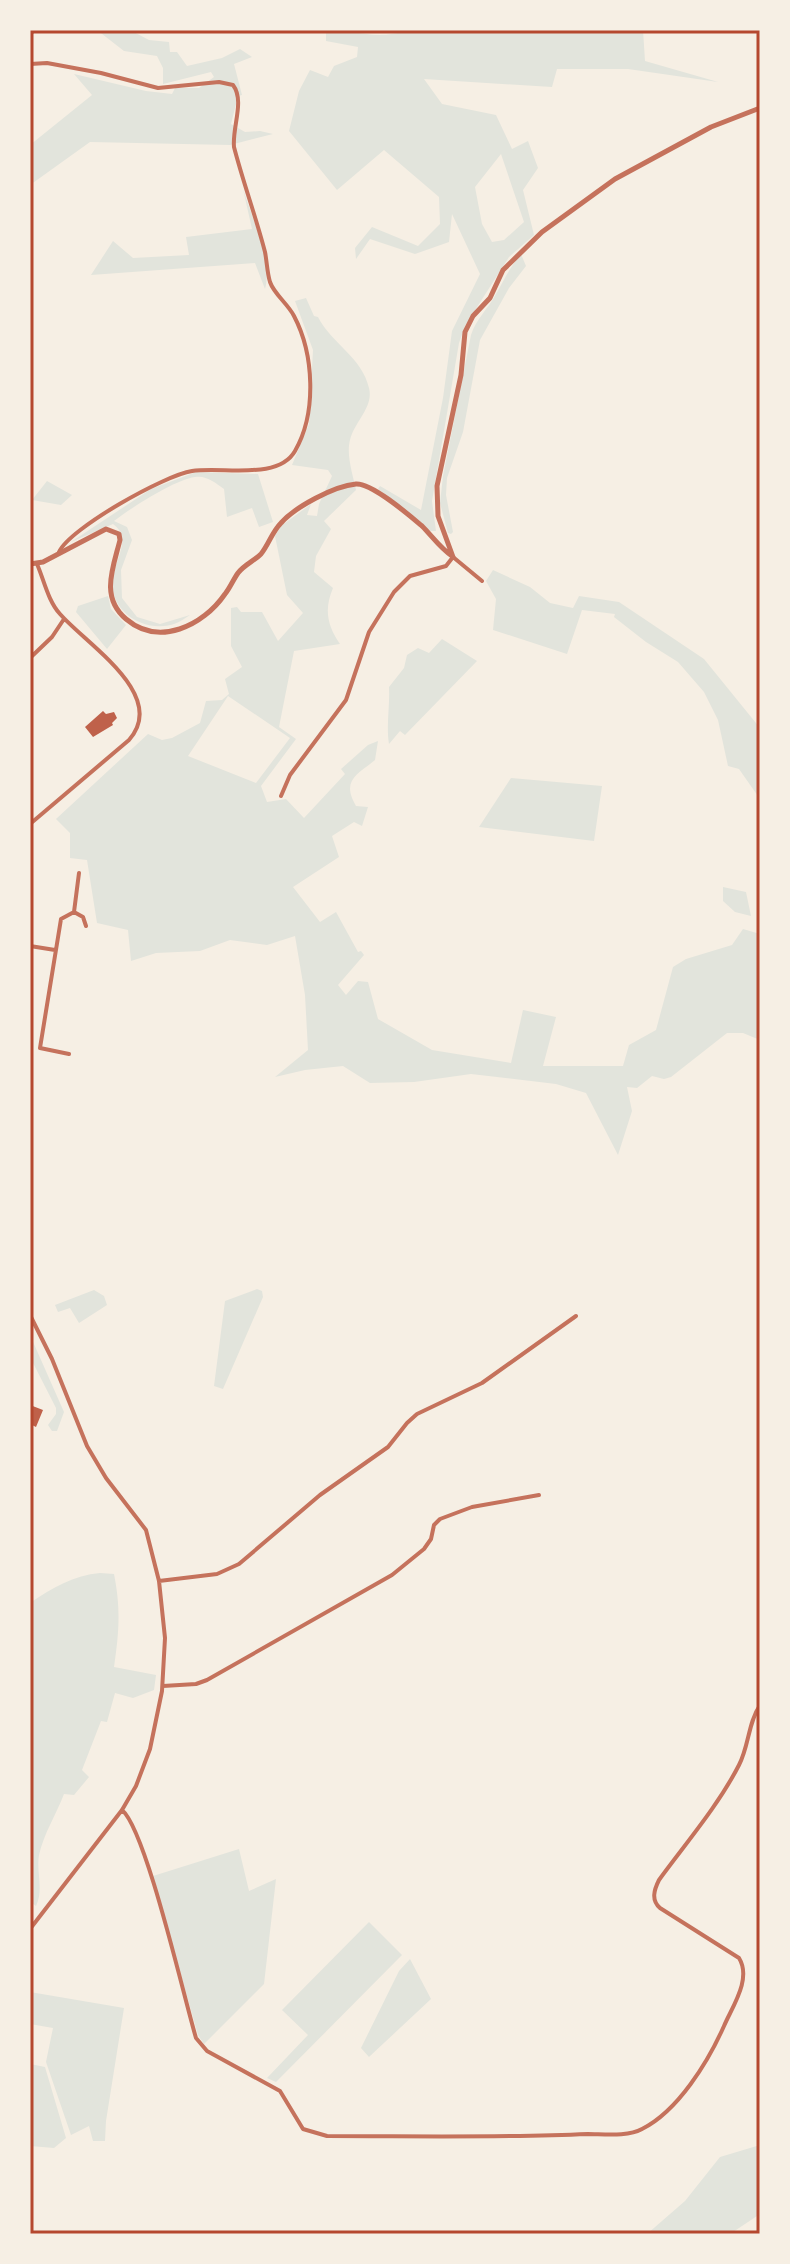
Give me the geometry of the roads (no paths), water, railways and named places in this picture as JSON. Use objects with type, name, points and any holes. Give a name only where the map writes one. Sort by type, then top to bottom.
[{"type":"street","points":[[30,64],[47,63],[101,73],[158,88],[219,82],[233,85],[239,96],[232,133],[234,147],[264,250],[271,286],[295,316],[309,358],[305,428],[290,459],[275,467],[261,469],[193,471],[177,475],[147,488],[93,522],[62,546],[59,554]]},
{"type":"street","points":[[453,557],[438,516],[437,486],[461,375],[465,332],[473,316],[490,298],[503,270],[542,232],[615,179],[711,127],[760,108]]},
{"type":"street","points":[[30,824],[129,740],[140,718],[139,699],[134,691],[53,606],[33,564],[106,529],[119,534],[109,583],[113,604],[130,622],[150,633],[177,630],[208,613],[227,593],[241,569],[260,554],[281,522],[315,498],[355,484],[368,487],[391,501],[482,581]]},
{"type":"street","points":[[281,796],[290,775],[346,700],[369,632],[394,592],[410,576],[446,566],[453,557]]},
{"type":"street","points":[[30,658],[52,637],[64,619]]},
{"type":"street","points":[[74,912],[79,873]]},
{"type":"street","points":[[74,912],[83,917],[86,926]]},
{"type":"street","points":[[69,1054],[40,1048],[61,919],[74,912]]},
{"type":"street","points":[[30,946],[55,950]]},
{"type":"street","points":[[30,1315],[52,1359],[87,1446],[106,1478],[146,1530],[165,1621],[163,1686],[150,1749],[140,1777],[122,1810],[30,1929]]},
{"type":"street","points":[[159,1581],[217,1574],[239,1564],[320,1495],[388,1447],[417,1414],[482,1383],[576,1316]]},
{"type":"street","points":[[163,1686],[196,1684],[207,1680],[386,1579],[424,1549],[436,1522],[445,1516],[482,1504],[539,1495]]},
{"type":"street","points":[[122,1810],[133,1824],[196,2038],[207,2051],[280,2091],[303,2129],[327,2136],[526,2137],[637,2131],[657,2119],[697,2076],[719,2038],[740,1989],[743,1965],[736,1955],[660,1908],[655,1901],[655,1890],[732,1777],[760,1705]]}]
